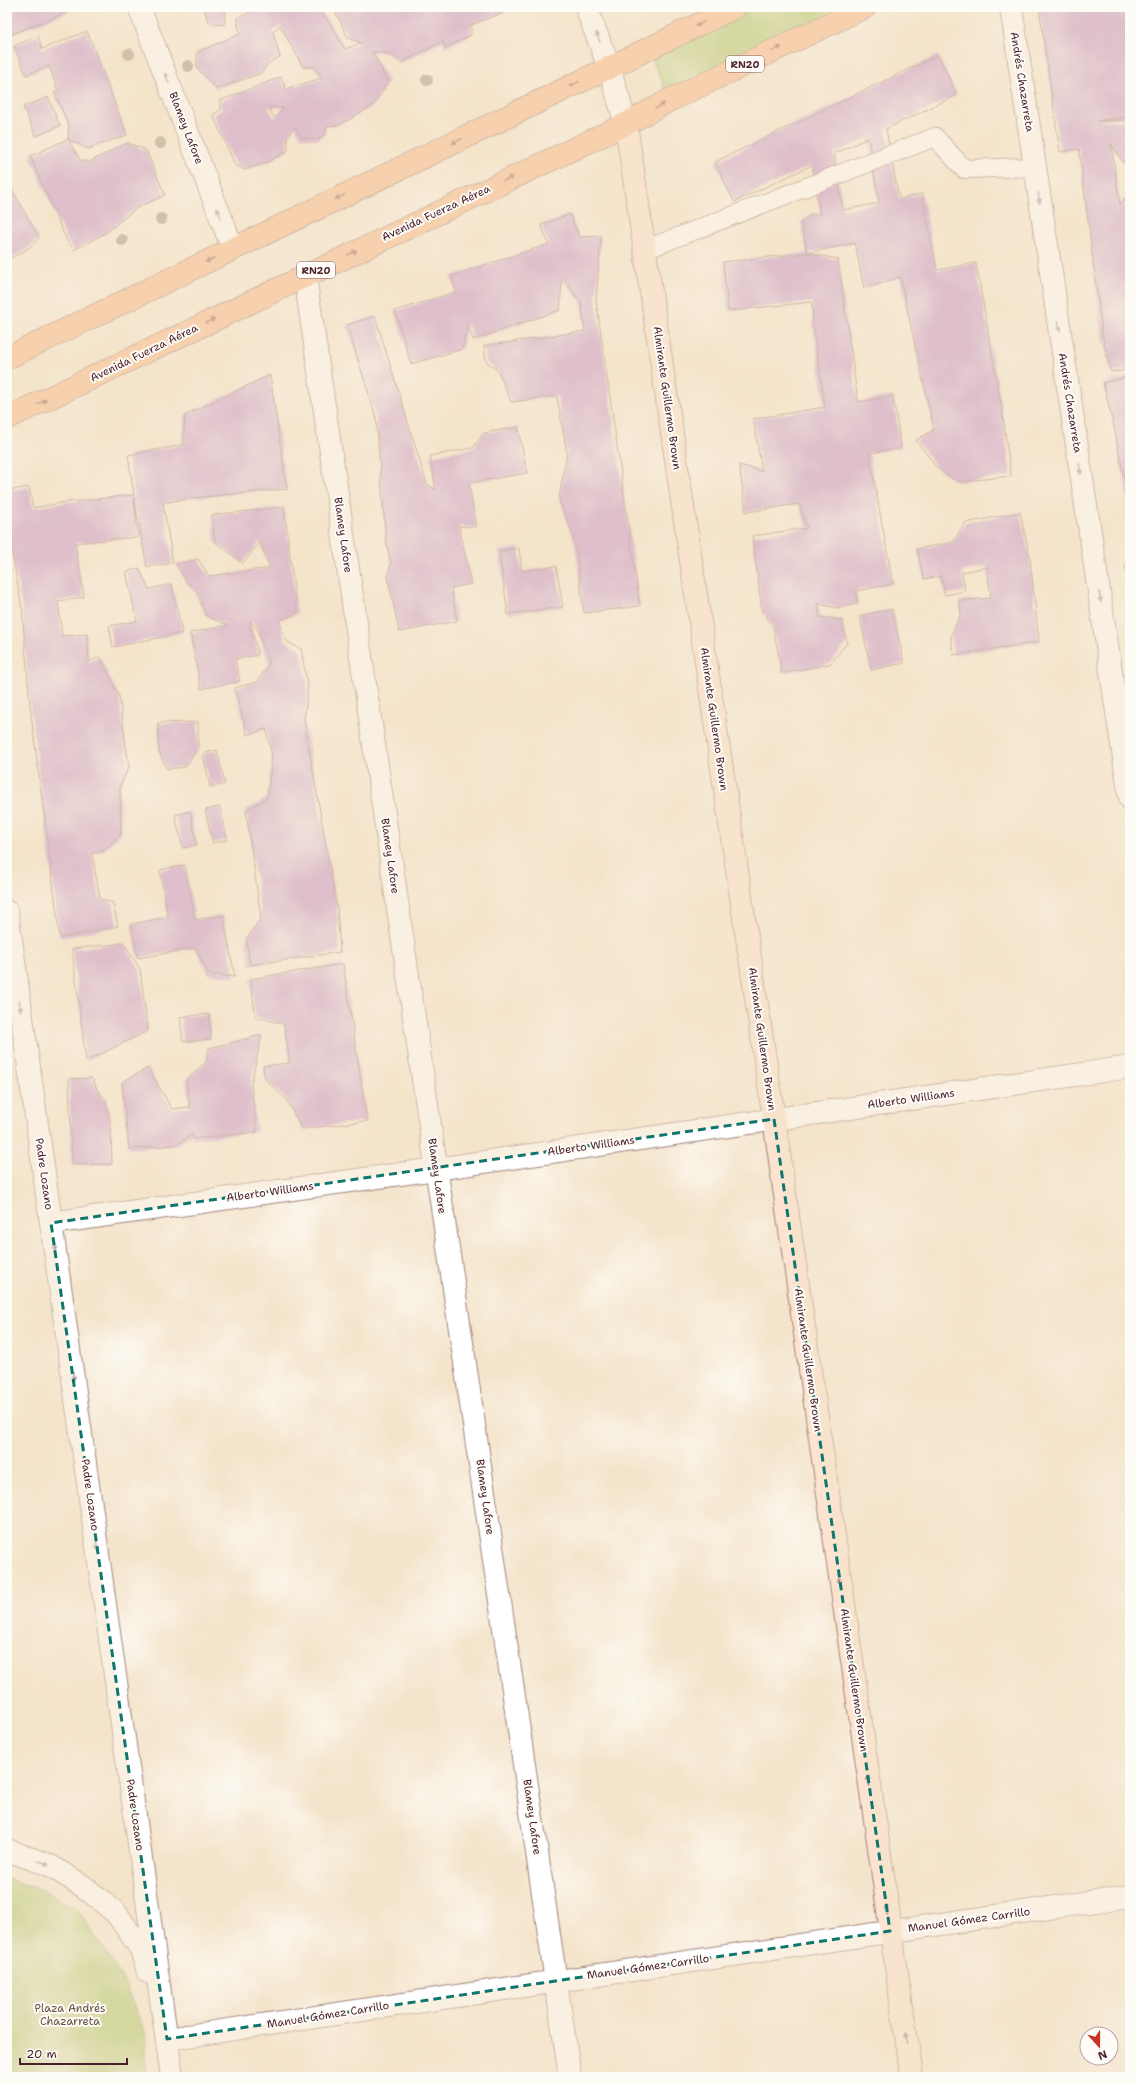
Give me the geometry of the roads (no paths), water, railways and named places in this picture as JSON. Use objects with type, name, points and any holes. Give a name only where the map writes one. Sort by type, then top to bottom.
[{"type":"main road","points":[[7,358],[735,7]]},
{"type":"main road","name":"Avenida Fuerza Aérea","points":[[7,418],[626,124],[670,100],[865,7]]},
{"type":"street","name":"Blamey Lafore","points":[[140,7],[233,249]]},
{"type":"street","name":"Almirante Guillermo Brown","points":[[586,7],[609,67],[626,124],[774,1119],[912,2077]]},
{"type":"street","name":"Andrés Chazarreta","points":[[1011,7],[1130,798]]},
{"type":"street","name":"Blamey Lafore","points":[[305,276],[570,2077]]},
{"type":"street","name":"Padre Lozano","points":[[7,912],[172,2077]]},
{"type":"street","name":"Alberto Williams","points":[[52,1223],[436,1169],[1130,1066]]},
{"type":"street","points":[[7,1850],[49,1865],[83,1886],[116,1913],[141,1949],[167,2039],[168,2077]]},
{"type":"street","name":"Manuel Gómez Carrillo","points":[[167,2039],[556,1980],[1130,1896]]},
{"type":"lane","points":[[644,250],[935,136],[964,169],[1035,167]]},
{"type":"park label","name":"Plaza Andrés Chazarreta","points":[[70,2014]]}]
